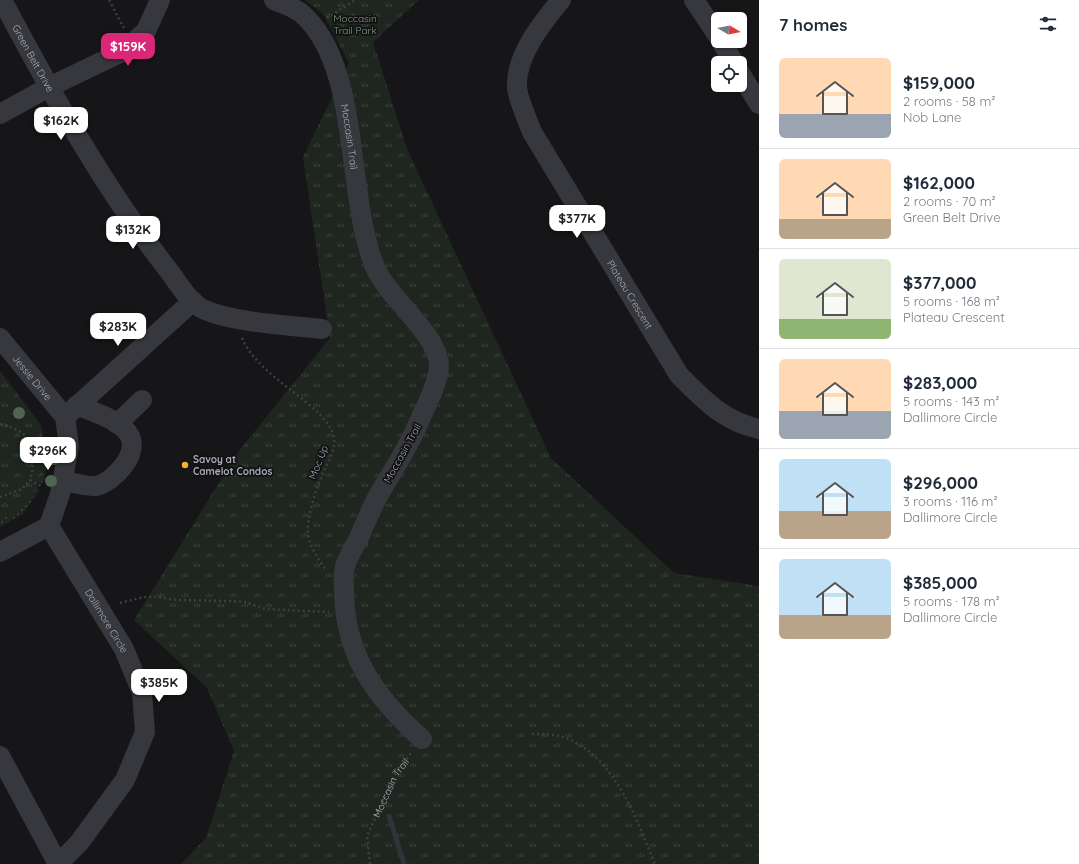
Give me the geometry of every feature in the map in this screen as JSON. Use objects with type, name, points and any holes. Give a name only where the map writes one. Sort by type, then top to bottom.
[{"type":"street","name":"Green Belt Drive","points":[[2,0],[49,87],[102,178],[153,251],[199,306]]},
{"type":"street","points":[[0,114],[49,87],[129,48],[146,30],[160,0]]},
{"type":"street","name":"Moccasin Trail","points":[[274,0],[299,12],[314,26],[326,44],[346,109],[363,228],[371,257],[380,278],[399,304],[430,339],[439,364],[433,390],[411,441],[376,500],[344,570],[345,614],[349,637],[362,667],[397,716],[422,739]]},
{"type":"street","name":"Plateau Crescent","points":[[561,0],[550,12],[524,54],[518,70],[518,88],[532,132],[680,375],[707,403],[725,417],[759,429]]},
{"type":"street","points":[[694,0],[711,26]]},
{"type":"street","points":[[747,84],[759,104]]},
{"type":"street","points":[[0,552],[49,526],[62,480],[69,446],[71,411],[199,306],[235,319],[322,329]]},
{"type":"street","name":"Jessie Drive","points":[[0,338],[71,411]]},
{"type":"street","points":[[117,424],[142,400]]},
{"type":"street","points":[[62,480],[94,486],[104,483],[126,463],[132,452],[132,442],[128,433],[117,424],[71,411]]},
{"type":"street","name":"Dallimore Circle","points":[[49,526],[124,649],[142,693],[145,732],[125,780],[79,843],[58,864]]},
{"type":"street","points":[[0,756],[58,864]]},
{"type":"path","points":[[109,0],[121,22]]},
{"type":"path","points":[[314,26],[356,0]]},
{"type":"path","name":"Moc Up","points":[[235,319],[244,343],[258,363],[318,413],[329,425],[334,436],[330,458],[318,483],[312,501],[308,535],[317,558],[344,588]]},
{"type":"path","points":[[0,424],[23,432],[33,451],[34,466],[30,480],[22,489],[0,497]]},
{"type":"path","points":[[33,451],[50,448]]},
{"type":"path","points":[[30,480],[43,488]]},
{"type":"path","points":[[120,603],[144,597],[158,597],[177,600],[246,602],[265,609],[345,614]]},
{"type":"path","points":[[532,734],[551,734],[568,739],[591,754],[603,766],[629,802],[655,864]]},
{"type":"path","name":"Moccasin Trail","points":[[370,864],[367,836],[395,774],[422,739]]},
{"type":"green space","name":"Moccasin Trail Park","points":[[305,0],[419,0],[373,42],[407,149],[551,458],[674,573],[759,586],[759,864],[181,864],[206,838],[234,751],[207,688],[134,620],[238,452],[330,338],[303,157],[349,63],[323,14]]},
{"type":"green space","points":[[0,371],[41,425],[46,459],[38,484],[29,498],[14,513],[0,520]]},
{"type":"green space","points":[[41,451],[48,453],[44,481],[40,484],[33,479]]},
{"type":"green space","points":[[36,485],[39,490],[23,514],[0,527],[0,499]]},
{"type":"waterway","points":[[389,816],[404,864]]},
{"type":"place","name":"Savoy at Camelot Condos","points":[[185,465]]}]
